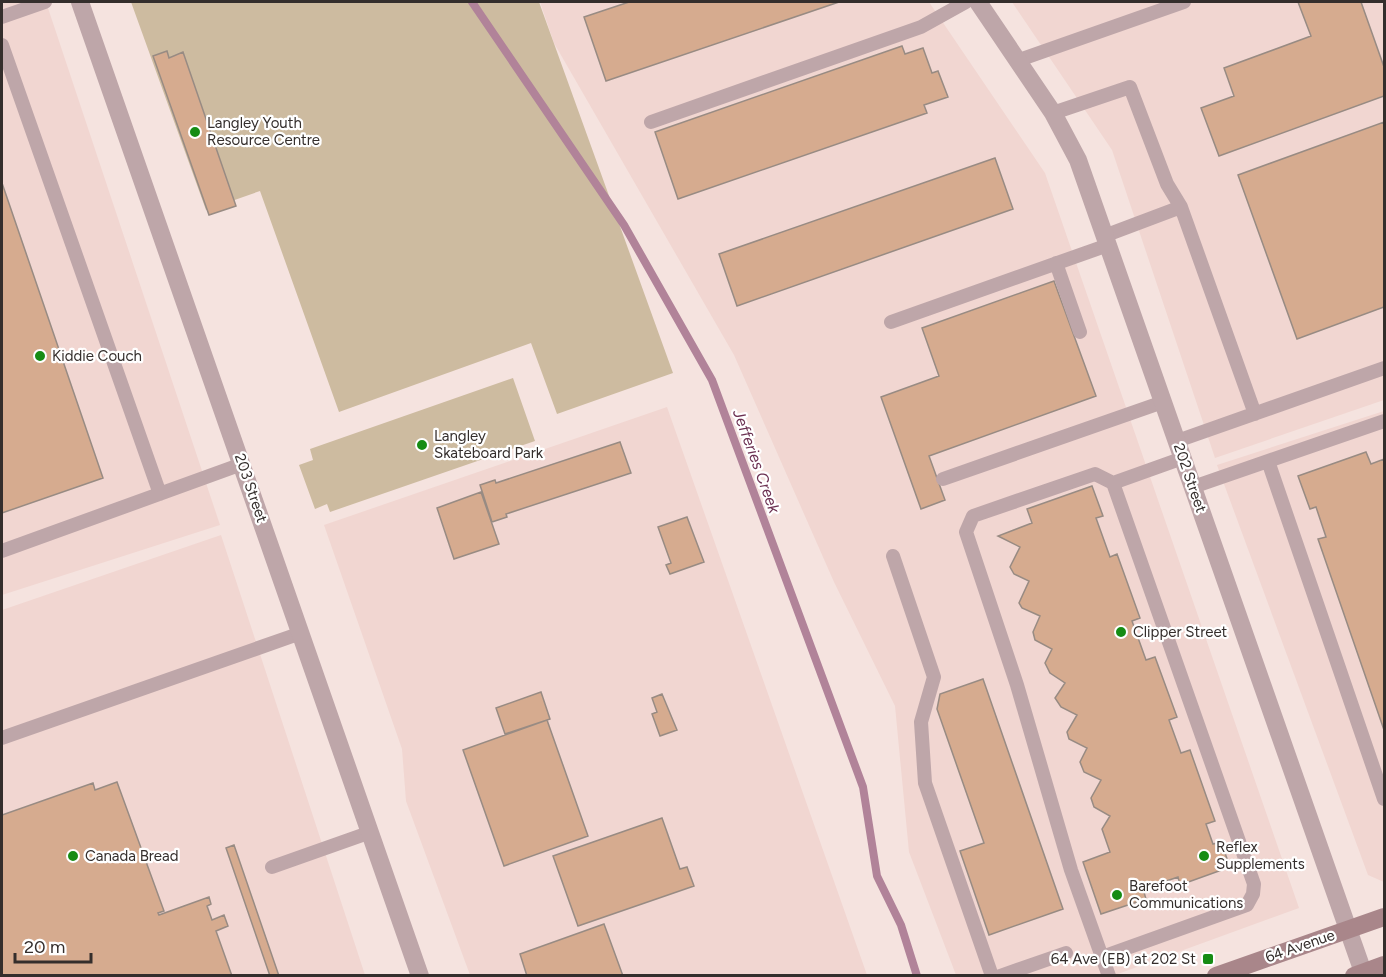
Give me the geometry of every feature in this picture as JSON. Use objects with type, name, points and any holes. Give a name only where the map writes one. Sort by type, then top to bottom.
[{"type":"main road","name":"64 Avenue","points":[[1216,975],[1384,917]]},
{"type":"main road","points":[[1359,974],[1384,965]]},
{"type":"street","name":"203 Street","points":[[80,2],[420,975]]},
{"type":"street","name":"202 Street","points":[[978,2],[1020,60],[1053,113],[1078,160],[1349,929],[1359,974]]},
{"type":"lane","points":[[2,17],[45,2]]},
{"type":"lane","points":[[651,122],[921,27],[966,2]]},
{"type":"lane","points":[[1020,60],[1184,2]]},
{"type":"lane","points":[[2,45],[160,494]]},
{"type":"lane","points":[[1053,113],[1130,87],[1167,184],[1181,207],[1255,414]]},
{"type":"lane","points":[[891,322],[1056,263],[1181,207]]},
{"type":"lane","points":[[1056,263],[1080,332]]},
{"type":"lane","points":[[1113,483],[1255,414],[1384,368]]},
{"type":"lane","points":[[943,479],[1163,402]]},
{"type":"lane","points":[[1193,487],[1384,421]]},
{"type":"lane","points":[[1268,461],[1384,799]]},
{"type":"lane","points":[[2,550],[242,464]]},
{"type":"lane","points":[[1102,957],[1247,905],[1253,894],[1254,884],[1113,483],[1095,474],[973,516],[966,532],[1017,685],[1071,870],[1102,957],[1109,975]]},
{"type":"lane","points":[[894,556],[934,677],[921,722],[925,783],[992,975]]},
{"type":"lane","points":[[2,738],[301,633]]},
{"type":"lane","points":[[272,867],[371,832]]},
{"type":"lane","points":[[1000,975],[1066,953]]},
{"type":"shaded area","points":[[46,2],[220,525],[2,595],[2,3]]},
{"type":"shaded area","points":[[131,2],[539,2],[673,373],[557,414],[531,343],[339,412],[260,191],[206,210]]},
{"type":"shaded area","points":[[540,2],[929,2],[1045,173],[1299,908],[1115,975],[956,975],[909,852],[895,706],[834,582],[734,355],[554,43]]},
{"type":"shaded area","points":[[1012,2],[1382,2],[1384,11],[1384,400],[1215,458],[1112,150]]},
{"type":"shaded area","name":"Langley Skateboard Park","points":[[513,378],[535,441],[330,512],[327,504],[315,509],[299,465],[313,460],[310,449]]},
{"type":"shaded area","points":[[667,407],[867,975],[470,975],[406,801],[402,749],[324,525]]},
{"type":"shaded area","points":[[1384,411],[1384,882],[1368,875],[1217,465]]},
{"type":"shaded area","points":[[221,535],[365,975],[2,975],[2,610]]},
{"type":"building","points":[[629,2],[839,2],[606,81],[584,17]]},
{"type":"building","points":[[1298,2],[1361,2],[1384,67],[1384,96],[1219,156],[1201,108],[1234,96],[1224,68],[1311,36]]},
{"type":"building","points":[[902,46],[905,54],[923,48],[932,73],[938,71],[948,97],[924,105],[927,113],[678,199],[655,132]]},
{"type":"building","name":"Langley Youth Resource Centre","points":[[167,51],[169,58],[183,52],[236,206],[209,215],[153,56]]},
{"type":"building","points":[[1384,122],[1384,307],[1297,339],[1238,175]]},
{"type":"building","points":[[995,158],[1013,209],[737,306],[719,254]]},
{"type":"building","points":[[2,183],[103,478],[2,513]]},
{"type":"building","points":[[1054,281],[1096,396],[929,456],[945,500],[921,509],[881,397],[939,376],[922,328]]},
{"type":"building","points":[[620,442],[631,473],[506,514],[507,517],[492,522],[480,485],[495,480],[496,483]]},
{"type":"building","points":[[1366,452],[1371,464],[1384,459],[1384,730],[1318,539],[1326,537],[1316,507],[1310,509],[1298,476]]},
{"type":"building","points":[[1092,486],[1103,516],[1096,518],[1110,557],[1117,554],[1140,618],[1132,621],[1146,660],[1155,657],[1177,717],[1169,720],[1181,753],[1190,750],[1215,821],[1206,824],[1213,844],[1221,842],[1230,867],[1180,885],[1178,877],[1143,889],[1146,899],[1101,914],[1083,862],[1110,852],[1102,829],[1110,816],[1094,807],[1091,798],[1101,780],[1084,772],[1080,762],[1087,748],[1069,739],[1067,732],[1077,715],[1061,707],[1055,698],[1065,683],[1050,673],[1045,663],[1052,649],[1035,640],[1033,632],[1040,616],[1022,608],[1019,603],[1029,581],[1014,574],[1010,567],[1020,547],[998,536],[1032,523],[1027,509]]},
{"type":"building","points":[[481,492],[499,544],[454,559],[437,508]]},
{"type":"building","points":[[687,517],[704,562],[670,574],[666,565],[671,563],[658,527]]},
{"type":"building","points":[[983,679],[1063,909],[989,935],[960,851],[984,843],[937,709],[940,694]]},
{"type":"building","points":[[541,692],[550,719],[505,734],[496,708]]},
{"type":"building","points":[[662,694],[677,730],[660,736],[652,714],[657,712],[652,698]]},
{"type":"building","points":[[547,720],[588,836],[504,866],[463,750]]},
{"type":"building","name":"Canada Bread","points":[[117,782],[164,911],[158,913],[159,915],[209,897],[211,904],[207,906],[212,920],[224,915],[228,926],[216,931],[232,976],[2,976],[2,815],[93,783],[95,790]]},
{"type":"building","points":[[662,818],[680,869],[687,867],[694,886],[578,926],[553,856]]},
{"type":"building","points":[[234,845],[279,976],[270,976],[226,848]]},
{"type":"building","points":[[604,924],[623,976],[527,976],[520,954]]},
{"type":"waterway","name":"Jefferies Creek","points":[[472,2],[624,225],[712,380],[863,787],[877,876],[901,925],[917,976]]},
{"type":"place","name":"Langley Youth Resource Centre","points":[[195,132]]},
{"type":"place","name":"Kiddie Couch","points":[[40,356]]},
{"type":"place","name":"Langley Skateboard Park","points":[[422,445]]},
{"type":"place","name":"Clipper Street","points":[[1121,632]]},
{"type":"place","name":"Canada Bread","points":[[73,856]]},
{"type":"place","name":"Reflex Supplements","points":[[1204,856]]},
{"type":"place","name":"Barefoot Communications","points":[[1117,895]]},
{"type":"place","name":"64 Ave (EB) at 202 St","points":[[1208,959]]}]
